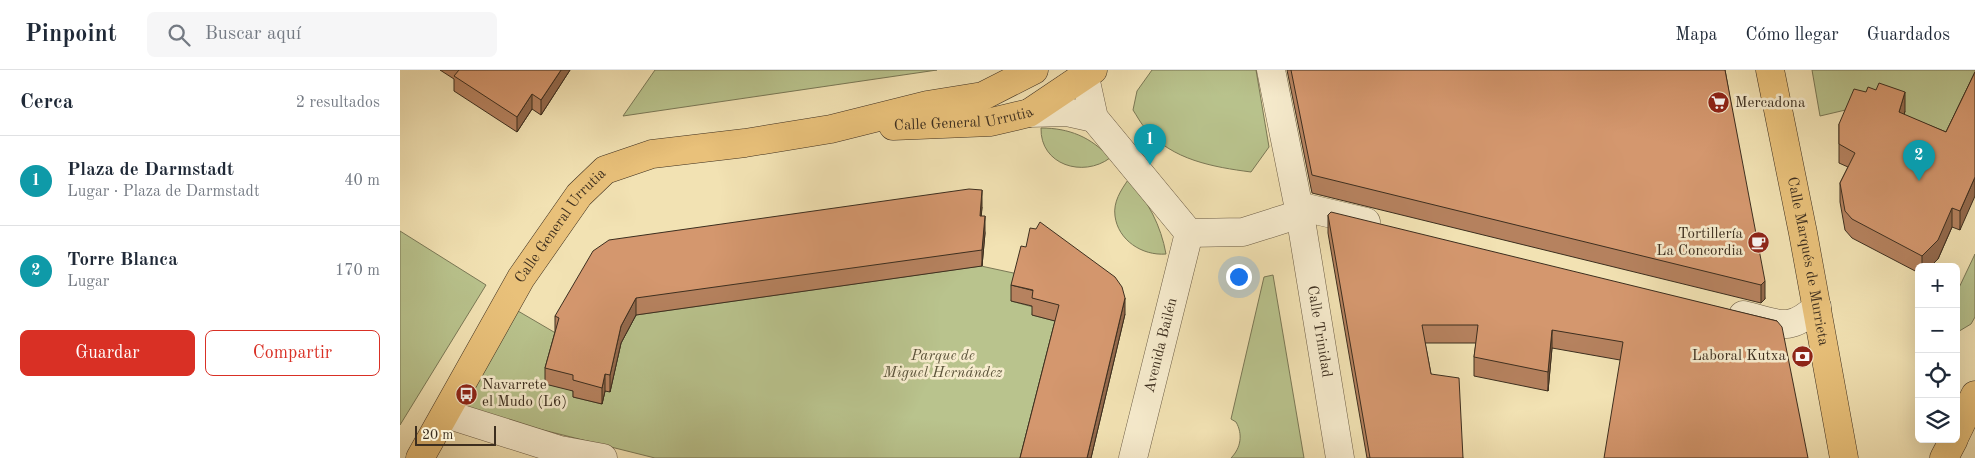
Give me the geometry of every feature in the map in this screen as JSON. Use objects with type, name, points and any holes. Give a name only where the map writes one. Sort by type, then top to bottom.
[{"type":"main road","name":"Calle General Urrutia","points":[[420,458],[521,278],[579,194],[606,170],[652,154],[745,143],[831,129],[927,105],[983,96],[1034,70]]},
{"type":"main road","name":"Calle Marqués de Murrieta","points":[[1770,70],[1845,456]]},
{"type":"main road","name":"Calle General Urrutia","points":[[831,129],[991,122],[1029,113],[1088,72]]},
{"type":"main road","points":[[1960,426],[1975,395]]},
{"type":"main road","points":[[1944,458],[1952,443]]},
{"type":"street","name":"Calle Trinidad","points":[[1271,70],[1299,210],[1340,458]]},
{"type":"street","points":[[1088,72],[1094,118],[1189,233],[1243,232],[1299,210],[1394,229]]},
{"type":"street","points":[[1029,113],[1067,112],[1094,118]]},
{"type":"street","name":"Avenida Bailén","points":[[1133,458],[1189,233]]},
{"type":"street","points":[[1721,309],[1788,326],[1805,318],[1817,307]]},
{"type":"street","points":[[446,414],[559,454],[603,458]]},
{"type":"green space","points":[[655,70],[937,70],[623,116]]},
{"type":"green space","points":[[1152,70],[1256,70],[1269,147],[1251,172],[1222,168],[1194,160],[1181,155],[1156,140],[1133,110],[1137,91]]},
{"type":"green space","points":[[1812,70],[1975,70],[1975,91],[1946,152],[1854,108],[1820,116]]},
{"type":"green space","points":[[1041,128],[1051,128],[1079,135],[1095,144],[1110,158],[1088,167],[1076,167],[1065,164],[1055,159],[1048,151],[1043,141]]},
{"type":"green space","points":[[1128,180],[1142,196],[1153,214],[1161,233],[1166,254],[1148,252],[1133,245],[1126,239],[1117,225],[1115,216],[1116,201]]},
{"type":"green space","points":[[400,231],[486,285],[400,425]]},
{"type":"green space","points":[[1975,254],[1975,317],[1971,324],[1960,331],[1960,308],[1960,286]]},
{"type":"green space","name":"Parque de Miguel Hernández","points":[[981,266],[1018,274],[1011,301],[1033,307],[1032,315],[1059,322],[1024,458],[655,458],[463,410],[497,344],[518,311],[559,335],[573,397],[602,404],[605,391],[610,391],[621,343],[636,315]]},
{"type":"green space","points":[[1273,275],[1304,458],[1231,458],[1239,445],[1240,431],[1236,422],[1231,419],[1264,277]]},
{"type":"building","points":[[459,70],[561,70],[541,100],[532,94],[517,117],[454,76]]},
{"type":"building","points":[[1291,70],[1725,70],[1765,281],[1761,285],[1312,175]]},
{"type":"building","points":[[1975,72],[1975,177],[1960,211],[1952,208],[1938,240],[1922,256],[1852,219],[1845,211],[1840,183],[1855,153],[1839,144],[1839,124],[1854,89],[1866,92],[1868,87],[1876,90],[1879,83],[1905,92],[1899,112],[1946,132]]},
{"type":"building","points":[[969,189],[982,190],[980,216],[985,216],[982,250],[636,298],[621,326],[610,375],[605,374],[602,388],[573,380],[573,375],[545,368],[559,318],[555,316],[593,251],[609,240]]},
{"type":"building","points":[[1331,212],[1777,321],[1782,327],[1808,458],[1604,458],[1623,342],[1552,330],[1548,372],[1474,357],[1478,325],[1422,325],[1431,374],[1459,378],[1463,458],[1370,458],[1328,215]]},
{"type":"building","points":[[1040,222],[1115,277],[1122,287],[1125,298],[1087,458],[1020,458],[1059,305],[1032,298],[1033,290],[1011,285],[1021,246],[1026,247],[1030,228],[1036,229]]},
{"type":"place","name":"Mercadona","points":[[1719,103]]},
{"type":"place","name":"Plaza de Darmstadt","points":[[1150,165]]},
{"type":"place","name":"Torre Blanca","points":[[1919,181]]},
{"type":"place","name":"Tortillería La Concordia","points":[[1759,243]]},
{"type":"place","name":"Laboral Kutxa","points":[[1802,356]]},
{"type":"place","name":"Navarrete el Mudo (L6)","points":[[466,394]]}]
